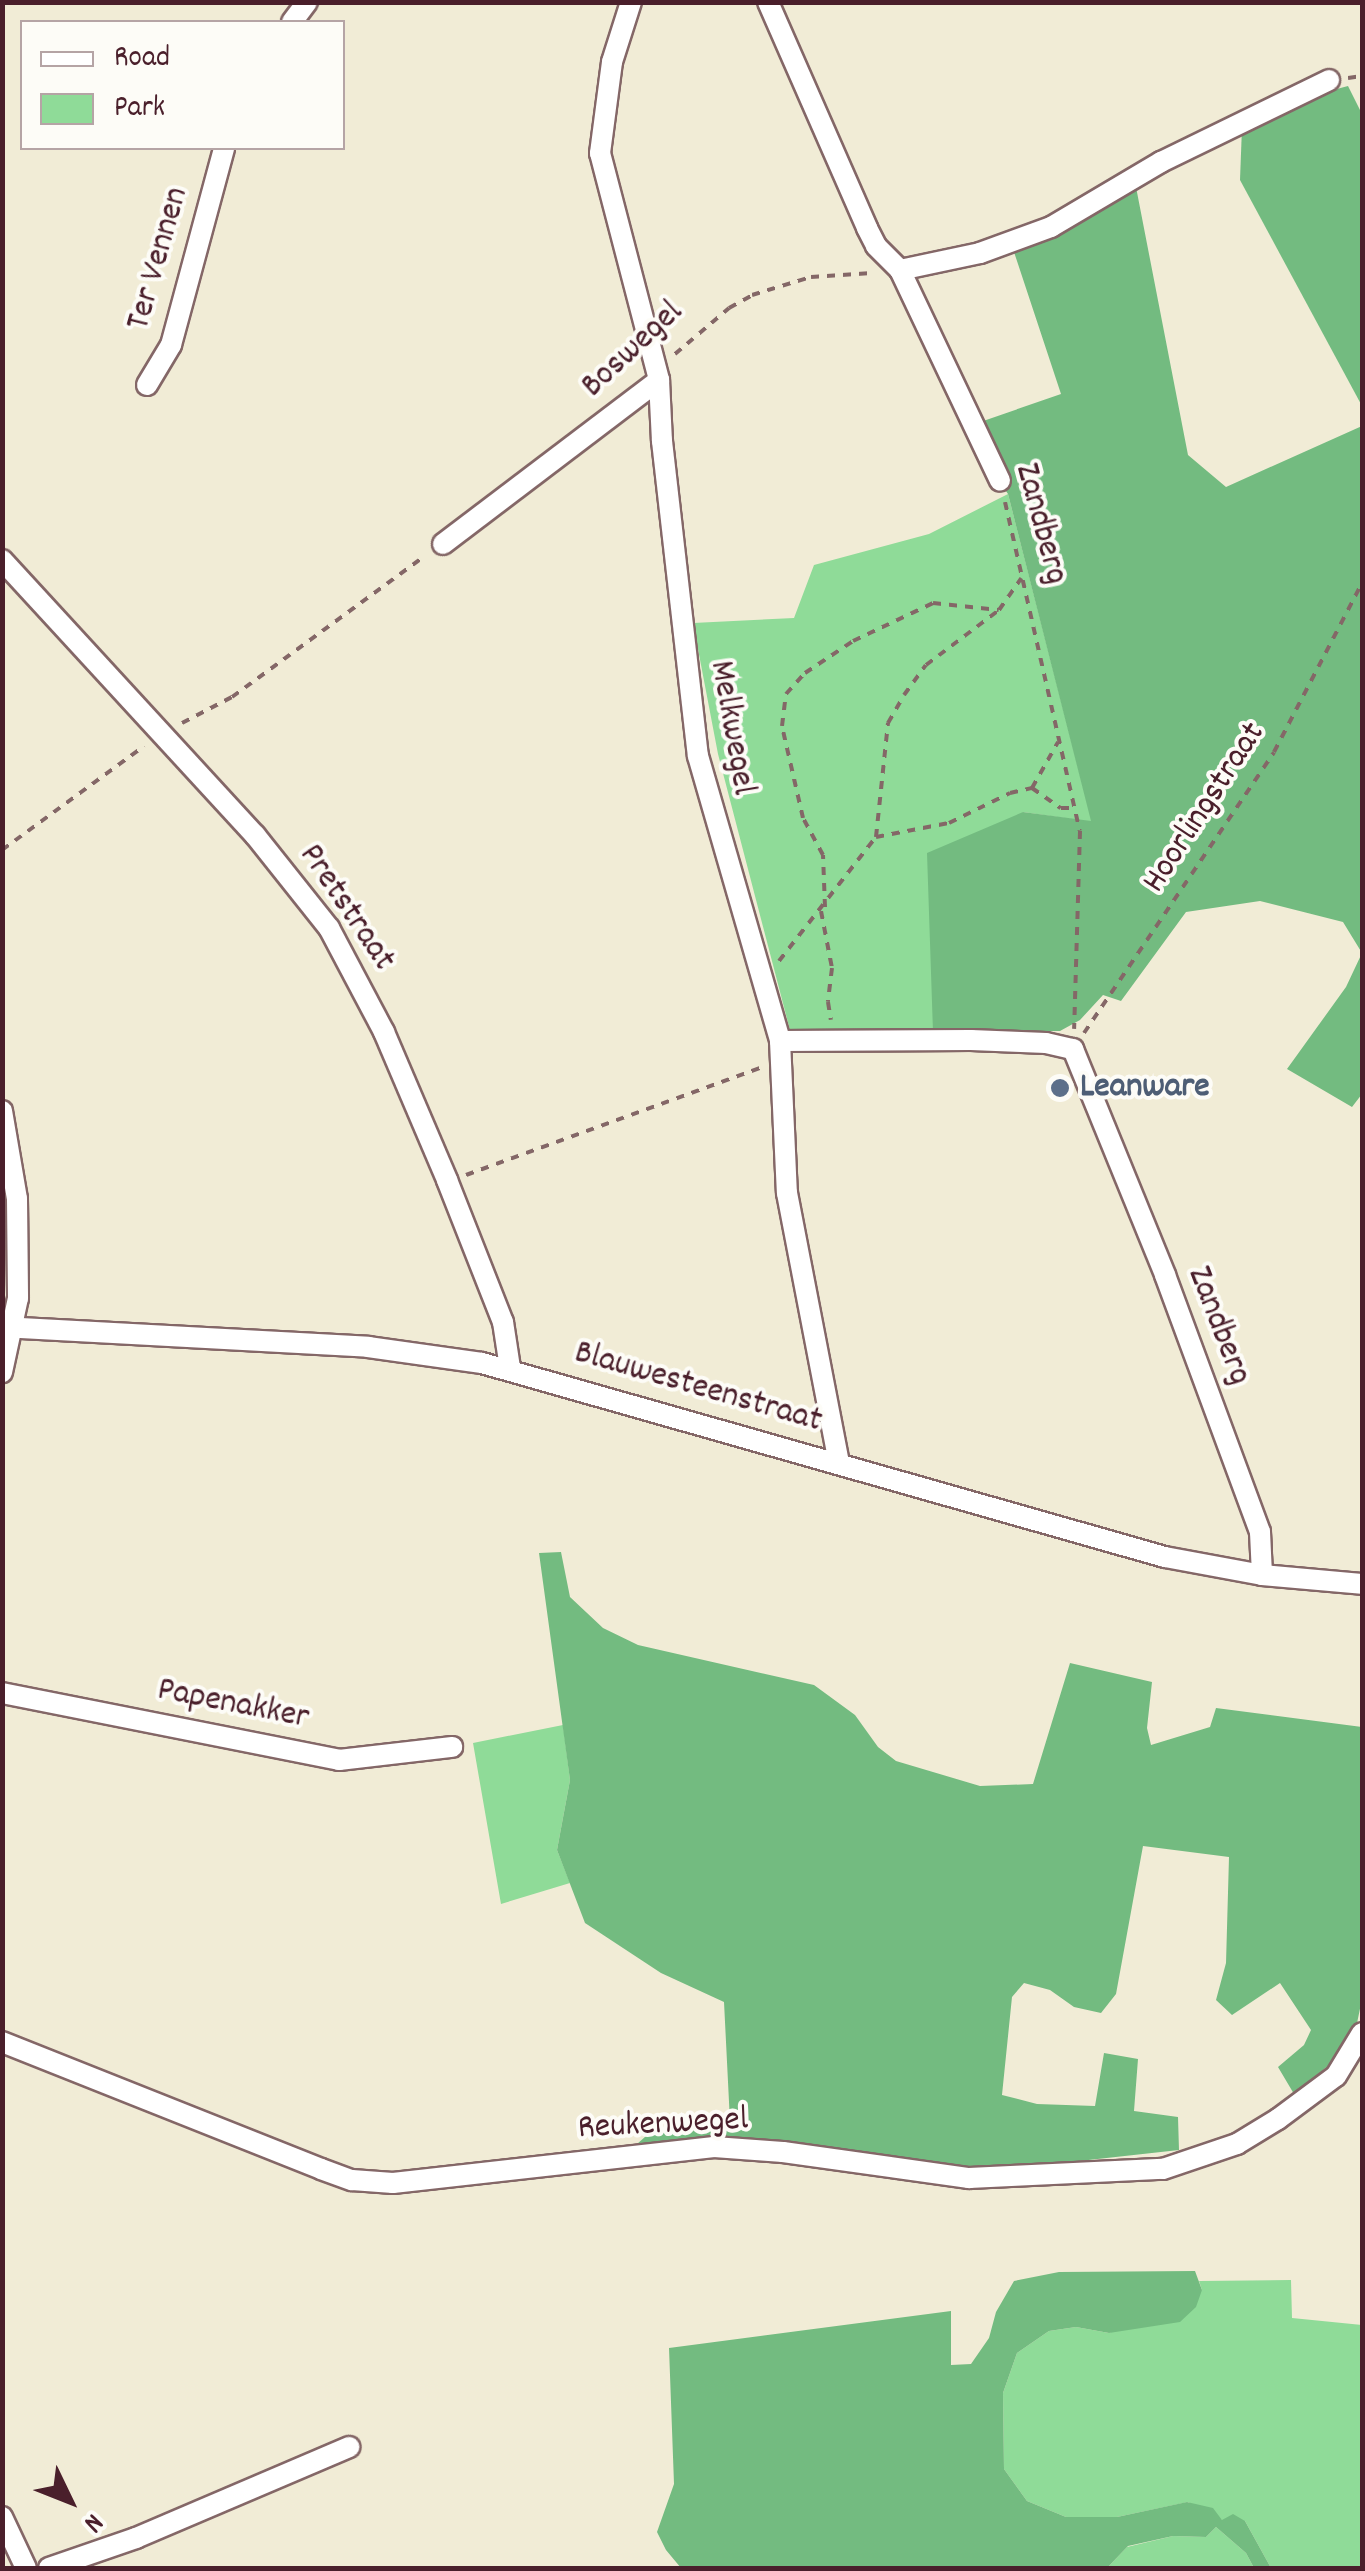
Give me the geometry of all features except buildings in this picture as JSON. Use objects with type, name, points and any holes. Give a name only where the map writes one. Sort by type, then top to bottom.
[{"type":"street","name":"Melkwegel","points":[[630,2],[612,62],[600,153],[660,380],[662,441],[698,756],[782,1050],[786,1193],[839,1463]]},
{"type":"street","name":"Zandberg","points":[[768,2],[876,246],[900,270],[1000,481]]},
{"type":"street","points":[[900,270],[980,254],[1052,227],[1161,162],[1329,80]]},
{"type":"street","name":"Ter Vennen","points":[[146,385],[171,346],[223,150]]},
{"type":"street","name":"Boswegel","points":[[443,544],[660,380]]},
{"type":"street","name":"Pretstraat","points":[[2,560],[256,835],[329,928],[384,1032],[447,1180],[503,1322],[510,1368]]},
{"type":"street","points":[[782,1050],[834,1041],[971,1040],[1046,1043],[1073,1049]]},
{"type":"street","name":"Zandberg","points":[[1073,1049],[1260,1532],[1262,1575]]},
{"type":"street","points":[[2,1111],[17,1199],[18,1298],[8,1327],[2,1372]]},
{"type":"street","name":"Blauwesteenstraat","points":[[8,1327],[368,1347],[510,1368],[1164,1558],[1262,1575],[1362,1584]]},
{"type":"street","name":"Papenakker","points":[[2,1693],[339,1760],[452,1747]]},
{"type":"street","name":"Reukenwegel","points":[[2,2042],[352,2180],[393,2182],[714,2148],[783,2152],[969,2178],[1164,2170],[1237,2144],[1278,2120],[1336,2076],[1362,2032]]},
{"type":"street","points":[[50,2568],[136,2538],[348,2446]]},
{"type":"street","points":[[2,2517],[26,2568]]},
{"type":"path","name":"Boswegel","points":[[660,380],[675,354],[729,308],[752,295],[811,278],[900,270]]},
{"type":"path","name":"Zandberg","points":[[1000,481],[1080,831],[1073,1049]]},
{"type":"path","points":[[2,850],[162,735],[232,697],[443,544]]},
{"type":"path","points":[[762,986],[788,946],[823,909],[876,837],[888,723],[926,665],[1000,610],[1022,577]]},
{"type":"path","name":"Hoorlingstraat","points":[[1073,1049],[1274,752],[1362,583]]},
{"type":"path","points":[[834,1041],[828,1002],[832,968],[823,909],[822,855],[803,818],[784,741],[786,694],[806,673],[853,641],[933,603],[1000,610]]},
{"type":"path","points":[[1032,788],[1060,740]]},
{"type":"path","points":[[876,837],[950,823],[1010,793],[1032,788],[1062,808],[1075,808]]},
{"type":"path","points":[[447,1180],[614,1125],[782,1050]]},
{"type":"green space","points":[[1348,86],[1362,114],[1362,406],[1240,180],[1242,127],[1292,101]]},
{"type":"green space","points":[[1136,187],[1188,455],[1226,487],[1362,426],[1362,953],[1343,922],[1260,901],[1186,912],[1121,1001],[1103,995],[1080,1020],[1060,1031],[933,1032],[927,853],[1023,812],[1091,821],[1008,494],[963,428],[1061,394],[1013,249]]},
{"type":"green space","points":[[1008,494],[1092,822],[1023,812],[933,1032],[791,1034],[718,754],[693,623],[794,618],[814,565],[929,534]]},
{"type":"green space","points":[[1362,953],[1362,1094],[1352,1107],[1287,1069],[1346,987]]},
{"type":"green space","points":[[561,1552],[570,1597],[603,1628],[638,1645],[814,1685],[855,1715],[878,1747],[896,1761],[980,1786],[1033,1784],[1070,1663],[1152,1682],[1147,1728],[1151,1745],[1210,1727],[1216,1708],[1362,1727],[1362,1999],[1356,2028],[1335,2060],[1294,2094],[1278,2067],[1304,2045],[1311,2030],[1280,1983],[1232,2015],[1216,2000],[1226,1963],[1229,1857],[1143,1846],[1116,1994],[1101,2013],[1074,2007],[1050,1990],[1024,1983],[1012,1997],[1002,2095],[1037,2104],[1095,2106],[1104,2053],[1138,2059],[1134,2111],[1178,2117],[1179,2150],[981,2172],[739,2139],[637,2144],[654,2129],[730,2122],[724,2002],[661,1973],[585,1923],[557,1850],[570,1780],[539,1553]]},
{"type":"green space","points":[[563,1725],[570,1780],[557,1850],[570,1883],[501,1904],[473,1743]]},
{"type":"green space","points":[[1195,2271],[1202,2290],[1196,2307],[1180,2322],[1109,2333],[1076,2327],[1049,2331],[1017,2353],[1003,2393],[1004,2469],[1027,2501],[1066,2517],[1117,2517],[1187,2502],[1213,2508],[1222,2520],[1233,2514],[1245,2521],[1271,2568],[1254,2568],[1246,2553],[1216,2527],[1206,2537],[1173,2536],[1128,2546],[1107,2568],[681,2568],[666,2550],[657,2532],[674,2484],[669,2348],[951,2311],[951,2365],[971,2364],[989,2338],[996,2312],[1014,2281],[1059,2272]]},
{"type":"green space","points":[[1291,2280],[1292,2318],[1362,2325],[1362,2568],[1271,2568],[1245,2521],[1222,2520],[1188,2502],[1117,2517],[1091,2518],[1066,2517],[1027,2501],[1004,2469],[1003,2393],[1017,2353],[1049,2331],[1076,2327],[1109,2333],[1202,2290],[1199,2281]]},
{"type":"green space","points":[[1216,2527],[1246,2553],[1254,2568],[1107,2568],[1127,2547],[1173,2536],[1206,2537]]},
{"type":"place","name":"Leanware","points":[[1060,1088]]}]
